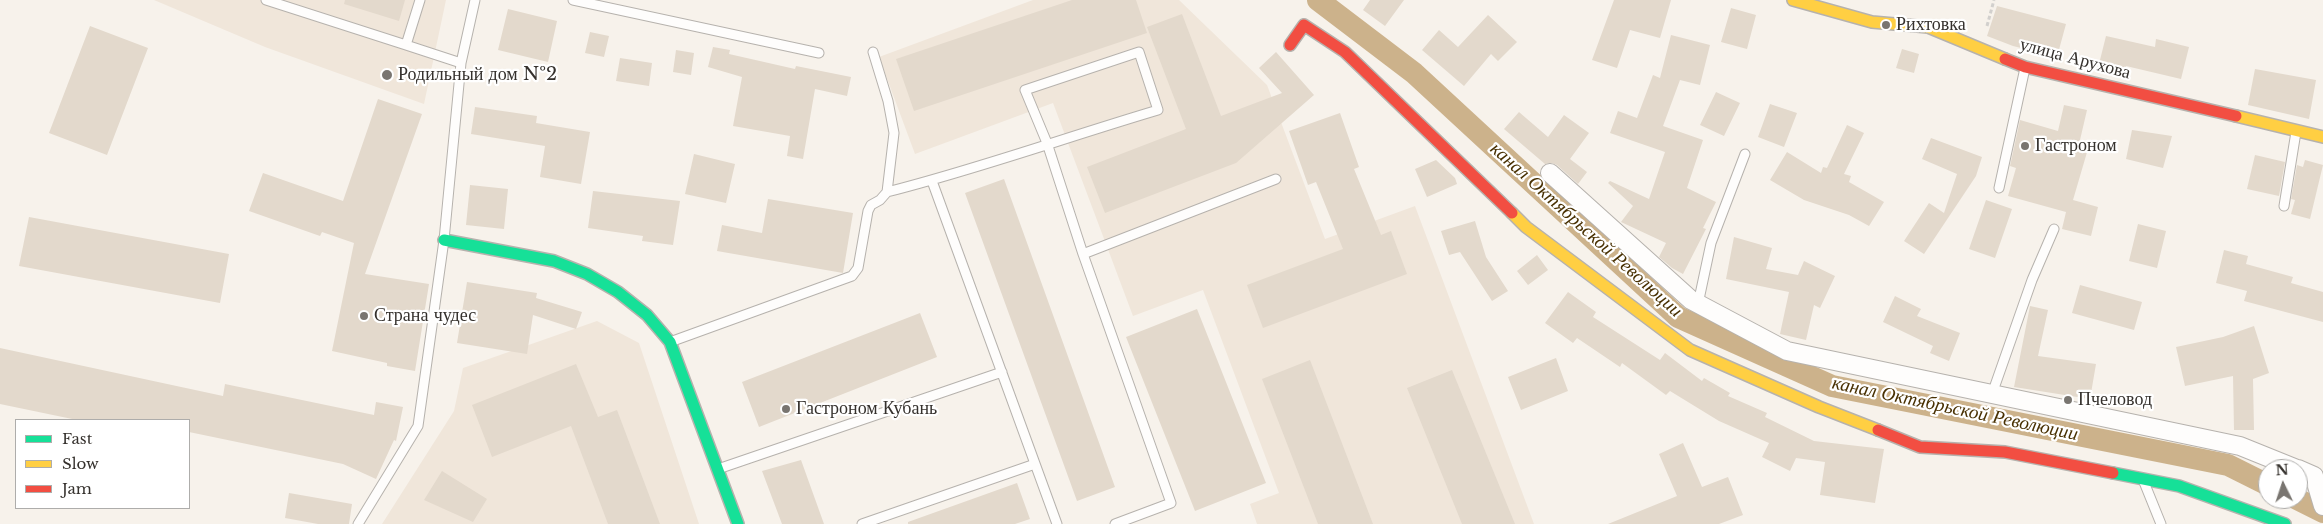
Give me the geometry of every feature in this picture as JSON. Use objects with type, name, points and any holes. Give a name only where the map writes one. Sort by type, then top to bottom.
[{"type":"street","name":"улица Арухова","points":[[1793,0],[1872,22],[1928,27],[2025,67],[2323,137]]},
{"type":"street","points":[[1290,45],[1304,25],[1345,52],[1526,227],[1690,350],[1820,407],[1920,447],[2005,452],[2179,486],[2285,524]]},
{"type":"street","points":[[1550,173],[1665,278],[1698,304],[1787,351],[2240,446],[2273,459]]},
{"type":"street","points":[[444,240],[554,261],[587,274],[618,292],[646,315],[670,342],[738,524]]},
{"type":"street","points":[[2308,473],[2314,476],[2323,506]]},
{"type":"lane","points":[[266,0],[461,63]]},
{"type":"lane","points":[[406,45],[420,0]]},
{"type":"lane","points":[[358,524],[418,426],[444,240],[461,63],[475,0]]},
{"type":"lane","points":[[572,0],[820,53]]},
{"type":"lane","points":[[873,52],[888,101],[894,133],[887,192]]},
{"type":"lane","points":[[670,342],[852,276],[858,268],[868,211],[871,205],[880,200],[887,192],[932,180],[1047,143],[1158,110],[1139,52],[1025,90],[1047,143],[1083,254],[1171,503],[1115,524]]},
{"type":"lane","points":[[1999,188],[2025,67]]},
{"type":"lane","points":[[2284,206],[2296,132]]},
{"type":"lane","points":[[1698,304],[1711,243],[1745,154]]},
{"type":"lane","points":[[1083,254],[1276,179]]},
{"type":"lane","points":[[932,180],[1056,524]]},
{"type":"lane","points":[[1992,394],[2032,280],[2054,229]]},
{"type":"lane","points":[[718,469],[1002,372]]},
{"type":"lane","points":[[862,524],[1035,464]]},
{"type":"lane","points":[[2143,479],[2160,524]]},
{"type":"shaded area","name":"Родильный дом №2","points":[[154,0],[446,0],[424,104],[265,47]]},
{"type":"shaded area","points":[[1033,0],[1179,0],[1267,85],[1325,239],[1415,206],[1534,524],[1257,524],[1250,504],[1279,493],[1203,290],[1133,316],[1053,103],[915,154],[879,57]]},
{"type":"shaded area","points":[[597,321],[639,343],[699,524],[382,524],[454,411],[463,368]]},
{"type":"building","points":[[345,0],[405,0],[399,21],[344,4]]},
{"type":"building","points":[[1072,0],[1136,0],[1147,33],[914,111],[896,59]]},
{"type":"building","points":[[1370,0],[1404,0],[1385,26],[1363,10]]},
{"type":"building","points":[[1614,0],[1671,0],[1660,38],[1630,30],[1617,68],[1592,60]]},
{"type":"building","points":[[1997,6],[2066,24],[2057,57],[2013,46],[1987,36]]},
{"type":"building","points":[[1731,8],[1756,15],[1747,49],[1721,42]]},
{"type":"building","points":[[508,9],[557,21],[548,62],[498,50]]},
{"type":"building","points":[[1182,14],[1221,116],[1282,93],[1259,68],[1276,52],[1314,95],[1236,163],[1105,213],[1087,167],[1186,129],[1147,27]]},
{"type":"building","points":[[1488,15],[1517,42],[1498,61],[1491,54],[1464,86],[1422,50],[1439,30],[1458,47]]},
{"type":"building","points":[[90,26],[148,48],[107,155],[49,133]]},
{"type":"building","points":[[590,32],[609,36],[604,57],[585,53]]},
{"type":"building","points":[[1671,35],[1710,45],[1700,85],[1680,80],[1663,126],[1703,140],[1687,188],[1716,202],[1703,228],[1706,229],[1683,274],[1659,257],[1666,243],[1621,222],[1633,206],[1608,183],[1610,181],[1649,199],[1665,152],[1610,133],[1618,111],[1637,118],[1653,75],[1660,78]]},
{"type":"building","points":[[2106,36],[2155,47],[2156,39],[2189,47],[2181,79],[2126,66],[2125,73],[2098,68]]},
{"type":"building","points":[[713,47],[730,50],[729,54],[795,69],[796,66],[851,77],[847,96],[815,89],[803,159],[787,156],[790,136],[733,126],[742,77],[708,67]]},
{"type":"building","points":[[1902,49],[1919,54],[1914,73],[1896,68]]},
{"type":"building","points":[[676,50],[694,53],[691,75],[673,72]]},
{"type":"building","points":[[620,58],[652,63],[649,86],[616,81]]},
{"type":"building","points":[[2255,69],[2316,80],[2309,119],[2248,105]]},
{"type":"building","points":[[1716,92],[1740,103],[1724,136],[1700,125]]},
{"type":"building","points":[[378,99],[422,114],[365,274],[429,284],[415,371],[387,366],[387,363],[332,351],[354,243],[322,232],[320,236],[249,211],[263,173],[343,201]]},
{"type":"building","points":[[1770,104],[1797,113],[1784,147],[1758,137]]},
{"type":"building","points":[[2064,105],[2087,110],[2080,140],[2090,142],[2073,200],[2098,207],[2091,236],[2062,229],[2066,212],[2008,196],[2016,168],[2010,166],[2020,120],[2058,131]]},
{"type":"building","points":[[475,107],[537,116],[536,123],[590,132],[581,184],[540,177],[545,146],[471,134]]},
{"type":"building","points":[[1519,112],[1548,137],[1564,115],[1589,133],[1570,159],[1587,172],[1578,184],[1557,165],[1552,163],[1545,164],[1504,129]]},
{"type":"building","points":[[1340,113],[1359,167],[1354,169],[1381,235],[1391,231],[1407,274],[1263,328],[1247,285],[1343,249],[1316,182],[1308,185],[1289,131]]},
{"type":"building","points":[[1847,125],[1864,133],[1844,174],[1851,176],[1849,182],[1884,202],[1869,226],[1849,215],[1804,200],[1770,180],[1787,152],[1821,173],[1823,167],[1827,168]]},
{"type":"building","points":[[2132,130],[2172,136],[2163,168],[2126,159]]},
{"type":"building","points":[[1931,138],[1982,157],[1976,176],[1924,254],[1904,241],[1929,203],[1944,213],[1957,174],[1922,159]]},
{"type":"building","points":[[694,154],[735,164],[726,203],[685,194]]},
{"type":"building","points":[[2255,155],[2285,162],[2279,196],[2247,189]]},
{"type":"building","points":[[1436,160],[1455,178],[1457,184],[1427,197],[1415,169]]},
{"type":"building","points":[[2305,160],[2323,165],[2310,219],[2291,214],[2295,200],[2291,199],[2297,165],[2303,167]]},
{"type":"building","points":[[1004,179],[1115,487],[1077,501],[965,193]]},
{"type":"building","points":[[470,185],[508,189],[504,229],[466,225]]},
{"type":"building","points":[[593,191],[680,201],[673,245],[642,241],[643,236],[588,228]]},
{"type":"building","points":[[768,199],[853,213],[843,273],[717,251],[722,225],[762,233]]},
{"type":"building","points":[[1986,200],[2012,209],[1995,258],[1969,249]]},
{"type":"building","points":[[29,217],[229,254],[220,303],[19,266]]},
{"type":"building","points":[[1475,221],[1486,257],[1508,291],[1492,301],[1460,252],[1449,255],[1441,231]]},
{"type":"building","points":[[2138,224],[2166,231],[2157,268],[2129,261]]},
{"type":"building","points":[[1734,237],[1772,248],[1766,269],[1798,275],[1804,261],[1835,276],[1820,308],[1814,305],[1806,340],[1780,334],[1789,292],[1726,279]]},
{"type":"building","points":[[2224,250],[2248,256],[2246,264],[2293,277],[2291,283],[2323,292],[2323,322],[2244,301],[2247,291],[2216,283]]},
{"type":"building","points":[[1537,255],[1548,270],[1528,285],[1517,271]]},
{"type":"building","points":[[467,282],[537,293],[536,298],[582,312],[576,329],[533,315],[527,354],[457,343]]},
{"type":"building","points":[[2080,285],[2142,302],[2134,330],[2072,313]]},
{"type":"building","points":[[1568,292],[1596,312],[1593,317],[1660,360],[1665,353],[1702,381],[1704,378],[1730,393],[1728,396],[1767,413],[1765,417],[1814,441],[1884,449],[1875,503],[1820,495],[1825,462],[1796,458],[1790,471],[1762,457],[1769,443],[1719,421],[1670,391],[1666,395],[1622,363],[1620,367],[1577,338],[1573,343],[1545,323]]},
{"type":"building","points":[[1895,296],[1921,309],[1917,316],[1960,333],[1949,361],[1930,353],[1933,346],[1883,322]]},
{"type":"building","points":[[2030,306],[2048,310],[2038,356],[2096,364],[2090,399],[2014,387]]},
{"type":"building","points":[[1197,309],[1266,483],[1195,511],[1126,337]]},
{"type":"building","points":[[920,313],[937,357],[759,427],[742,382]]},
{"type":"building","points":[[2254,326],[2269,373],[2253,379],[2254,430],[2234,430],[2233,376],[2185,386],[2176,347],[2223,337]]},
{"type":"building","points":[[0,348],[223,396],[225,384],[374,415],[376,402],[403,407],[396,441],[394,440],[376,479],[343,464],[190,432],[190,419],[72,419],[0,404]]},
{"type":"building","points":[[1556,358],[1568,391],[1521,410],[1508,377]]},
{"type":"building","points":[[1310,360],[1373,524],[1318,524],[1262,379]]},
{"type":"building","points":[[576,364],[598,417],[617,410],[660,524],[608,524],[571,426],[492,457],[472,405]]},
{"type":"building","points":[[1452,370],[1515,524],[1462,524],[1407,388]]},
{"type":"building","points":[[1683,443],[1702,487],[1728,477],[1743,515],[1719,524],[1608,524],[1677,496],[1659,454]]},
{"type":"building","points":[[801,460],[824,524],[782,524],[762,471]]},
{"type":"building","points":[[442,471],[487,499],[473,522],[424,500]]},
{"type":"building","points":[[1017,483],[1030,519],[1015,524],[908,524],[908,522]]},
{"type":"building","points":[[289,493],[352,504],[349,524],[318,524],[285,518]]},
{"type":"waterway","name":"канал Октябрьской Революции","points":[[1318,0],[1414,73],[1678,317],[1832,386],[2228,465],[2258,480]]},
{"type":"waterway","name":"канал Октябрьской Революции","points":[[2308,504],[2323,512]]},
{"type":"traffic: fast","points":[[444,240],[554,261],[587,274],[618,292],[647,315],[670,342],[738,524]]},
{"type":"traffic: fast","points":[[2113,473],[2179,486],[2285,524]]},
{"type":"traffic: slow","points":[[1793,0],[1872,22],[1928,27],[2005,59]]},
{"type":"traffic: slow","points":[[2236,116],[2323,137]]},
{"type":"traffic: slow","points":[[1512,213],[1526,227],[1690,350],[1819,407],[1878,430]]},
{"type":"traffic: jam","points":[[1290,45],[1304,25],[1345,52],[1512,213]]},
{"type":"traffic: jam","points":[[2005,59],[2025,67],[2236,116]]},
{"type":"traffic: jam","points":[[1878,430],[1920,447],[2005,452],[2113,473]]},
{"type":"place","name":"Рихтовка","points":[[1886,25]]},
{"type":"place","name":"Родильный дом №2","points":[[387,75]]},
{"type":"place","name":"Гастроном","points":[[2025,146]]},
{"type":"place","name":"Страна чудес","points":[[364,316]]},
{"type":"place","name":"Пчеловод","points":[[2068,400]]},
{"type":"place","name":"Гастроном Кубань","points":[[786,409]]}]
